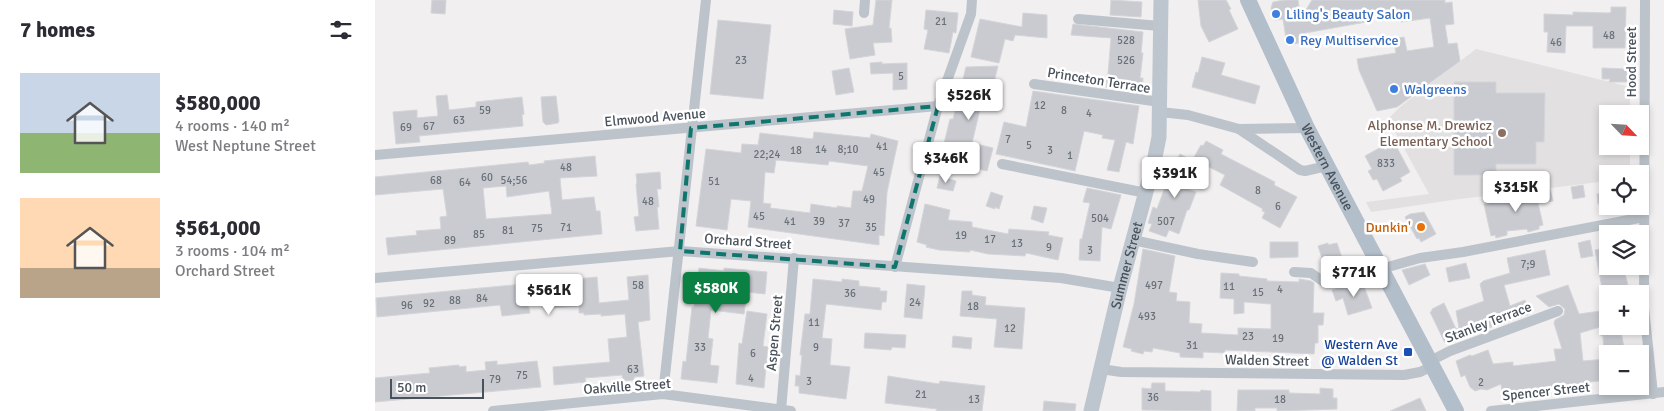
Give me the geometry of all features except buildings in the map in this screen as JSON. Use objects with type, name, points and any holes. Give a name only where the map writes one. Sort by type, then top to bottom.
[{"type":"main road","name":"Summer Street","points":[[1091,411],[1157,144],[1160,107],[1161,0]]},
{"type":"main road","name":"Western Avenue","points":[[1247,0],[1307,128],[1456,411]]},
{"type":"street","points":[[663,394],[706,0]]},
{"type":"street","points":[[864,13],[865,0]]},
{"type":"street","points":[[895,267],[938,106],[971,14],[972,0]]},
{"type":"street","name":"Hood Street","points":[[1645,0],[1645,317],[1653,394]]},
{"type":"street","points":[[1078,18],[1160,26]]},
{"type":"street","name":"Princeton Terrace","points":[[1033,84],[1160,107],[1239,129]]},
{"type":"street","name":"Elmwood Avenue","points":[[375,155],[938,106]]},
{"type":"street","points":[[1239,129],[1307,128]]},
{"type":"street","points":[[1239,129],[1300,170],[1305,171],[1327,166]]},
{"type":"street","points":[[1002,164],[1146,193]]},
{"type":"street","points":[[1294,272],[1311,273],[1323,282],[1329,283],[1420,258],[1463,252],[1644,217]]},
{"type":"street","points":[[1133,240],[1198,254],[1253,262]]},
{"type":"street","name":"Orchard Street","points":[[375,278],[680,251],[1061,278],[1120,288]]},
{"type":"street","name":"Aspen Street","points":[[786,410],[794,258]]},
{"type":"street","name":"Stanley Terrace","points":[[1431,364],[1450,351],[1558,311]]},
{"type":"street","name":"Walden Street","points":[[1101,369],[1121,372],[1404,375],[1420,372],[1431,364]]},
{"type":"street","name":"Spencer Street","points":[[1491,411],[1664,392]]},
{"type":"street","name":"Oakville Street","points":[[493,411],[663,394],[786,410]]},
{"type":"highlighted area","points":[[938,106],[895,267],[680,251],[691,128]]},
{"type":"shaded area","name":"Alphonse M. Drewicz Elementary School","points":[[1476,49],[1630,87],[1630,105],[1599,105],[1599,155],[1630,155],[1630,165],[1599,165],[1599,182],[1371,212],[1366,202],[1429,194],[1388,119],[1401,106]]},
{"type":"place","name":"Liling's Beauty Salon","points":[[1276,14]]},
{"type":"place","name":"Rey Multiservice","points":[[1290,40]]},
{"type":"place","name":"Walgreens","points":[[1394,89]]},
{"type":"place","name":"Alphonse M. Drewicz Elementary School","points":[[1502,133]]},
{"type":"place","name":"Dunkin'","points":[[1421,227]]},
{"type":"place","name":"Western Ave @ Walden St","points":[[1408,352]]}]
